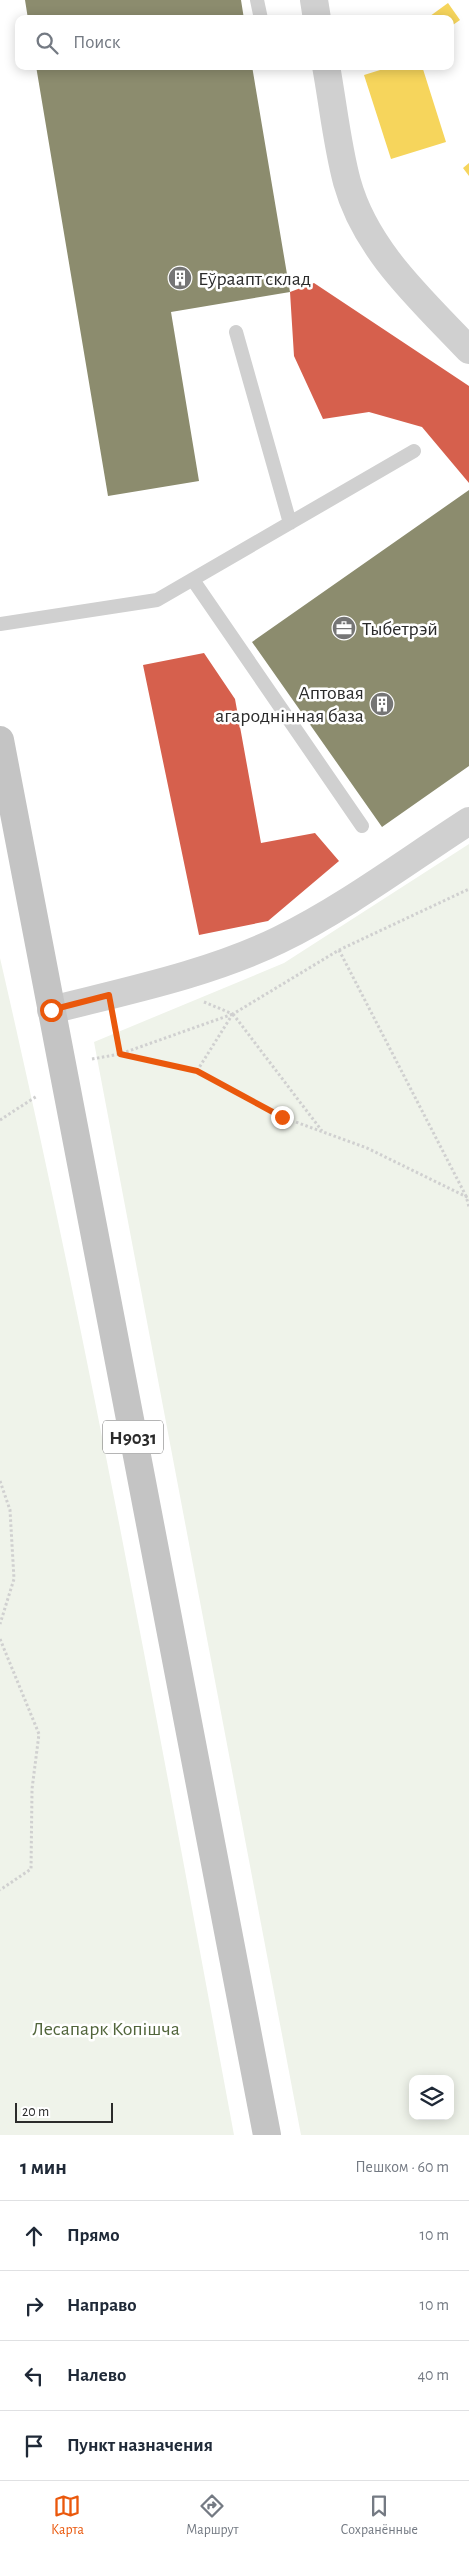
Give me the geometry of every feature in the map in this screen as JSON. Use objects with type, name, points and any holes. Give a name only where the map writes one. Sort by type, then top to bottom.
[{"type":"main road","name":"Н9031","points":[[0,740],[267,2135]]},
{"type":"street","points":[[314,0],[316,15]]},
{"type":"street","points":[[327,70],[347,183],[359,214],[375,244],[400,277],[469,350]]},
{"type":"street","points":[[51,1010],[232,960],[278,940],[316,921],[469,821]]},
{"type":"lane","points":[[258,0],[260,15]]},
{"type":"lane","points":[[236,332],[290,523]]},
{"type":"lane","points":[[0,624],[157,600],[414,451]]},
{"type":"lane","points":[[193,580],[362,826]]},
{"type":"path","points":[[120,1054],[233,1014],[339,950],[469,889]]},
{"type":"path","points":[[339,950],[468,1197],[469,1207]]},
{"type":"path","points":[[109,995],[120,1054]]},
{"type":"path","points":[[201,1001],[233,1014],[323,1132]]},
{"type":"path","points":[[197,1071],[233,1014]]},
{"type":"path","points":[[120,1054],[197,1071],[282,1117],[366,1148],[468,1197]]},
{"type":"path","points":[[0,1120],[65,1078]]},
{"type":"path","points":[[0,1480],[10,1510],[14,1579],[0,1624]]},
{"type":"path","points":[[0,1639],[39,1734],[32,1789],[31,1870],[0,1890]]},
{"type":"green space","points":[[469,844],[469,2135],[301,2135],[94,1042],[284,963]]},
{"type":"green space","name":"Лесапарк Копішча","points":[[0,958],[33,1104],[94,1398],[152,1693],[234,2135],[0,2135]]},
{"type":"building: Жильё","points":[[448,3],[460,20],[454,24],[454,15],[432,15]]},
{"type":"building: Жильё","points":[[380,70],[423,70],[446,142],[391,159],[364,75]]},
{"type":"building: Жильё","points":[[469,163],[469,176],[463,168]]},
{"type":"building: Торговля","points":[[314,283],[469,386],[469,483],[422,427],[369,412],[323,419],[294,356],[290,292]]},
{"type":"building: Торговля","points":[[204,653],[235,699],[261,843],[315,833],[339,861],[268,921],[199,935],[143,665]]},
{"type":"building: Промзона","points":[[25,0],[241,0],[243,15],[27,15]]},
{"type":"building: Промзона","name":"Еўраапт склад","points":[[37,70],[253,70],[290,292],[171,312],[199,481],[108,496]]},
{"type":"building: Промзона","name":"Аптовая агароднінная база","points":[[469,490],[469,766],[382,827],[252,642]]},
{"type":"place","name":"Еўраапт склад","points":[[180,278]]},
{"type":"place","name":"Тыбетрэй","points":[[344,628]]},
{"type":"place","name":"Аптовая агароднінная база","points":[[382,704]]},
{"type":"route","points":[[51,1010],[109,995],[120,1054],[197,1071],[282,1117]]}]
